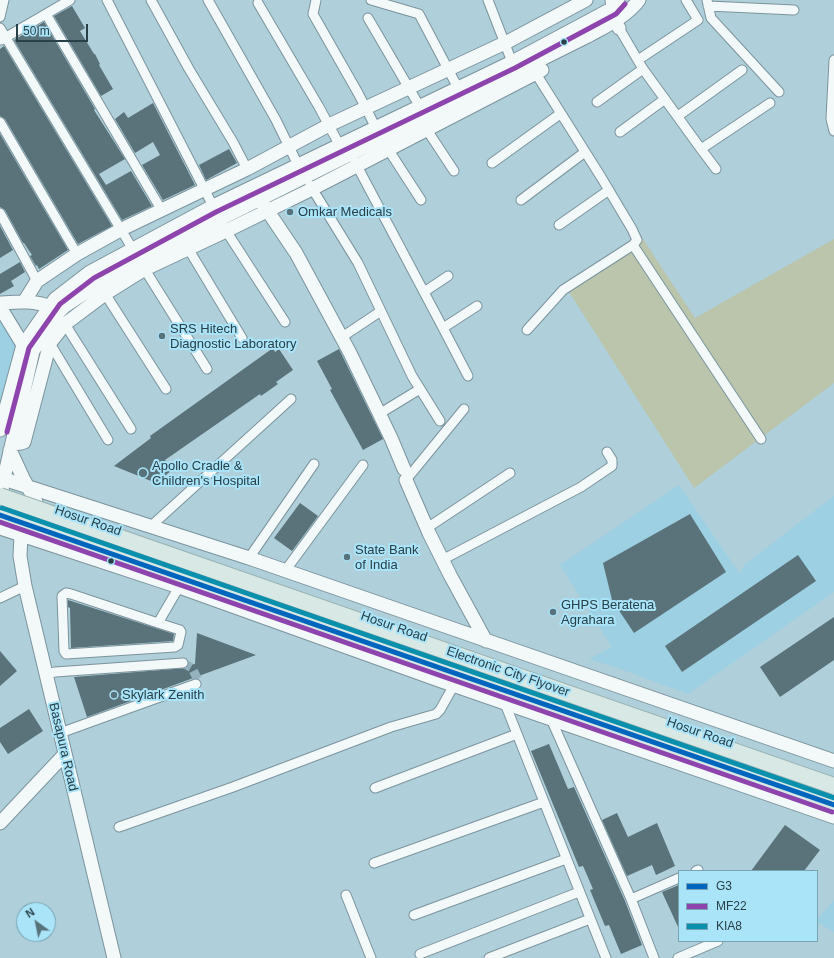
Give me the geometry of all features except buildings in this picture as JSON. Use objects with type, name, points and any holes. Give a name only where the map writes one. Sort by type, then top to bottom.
[{"type":"highway","name":"Hosur Road","points":[[1,489],[578,691],[834,778]]},
{"type":"highway","name":"Electronic City Flyover","points":[[1,489],[834,786]]},
{"type":"highway","name":"Electronic City Flyover","points":[[0,508],[834,797]]},
{"type":"highway","name":"Hosur Road","points":[[1,526],[503,696],[834,805]]},
{"type":"street","points":[[0,17],[4,0]]},
{"type":"street","points":[[2,39],[70,0]]},
{"type":"street","points":[[107,0],[214,206]]},
{"type":"street","points":[[151,0],[188,69],[247,169]]},
{"type":"street","points":[[208,0],[276,120],[301,171],[358,263],[412,376],[440,421]]},
{"type":"street","points":[[316,0],[313,14],[367,108],[376,128]]},
{"type":"street","points":[[371,0],[419,14],[458,88]]},
{"type":"street","points":[[488,0],[512,62]]},
{"type":"street","points":[[24,302],[38,281],[77,254],[122,229],[247,169],[329,126],[504,43],[586,0]]},
{"type":"street","points":[[185,244],[219,220],[260,199],[340,146],[616,11],[633,3],[649,0]]},
{"type":"street","points":[[638,60],[698,20],[686,0]]},
{"type":"street","points":[[258,3],[340,146]]},
{"type":"street","points":[[779,92],[718,27],[711,18],[707,3],[794,10]]},
{"type":"street","points":[[616,11],[638,60],[716,169]]},
{"type":"street","points":[[0,430],[24,345],[73,300],[102,289],[122,268],[139,259],[214,206],[301,171],[388,149],[427,130],[533,70],[616,11]]},
{"type":"street","points":[[46,14],[161,209]]},
{"type":"street","points":[[368,18],[420,107]]},
{"type":"street","points":[[0,28],[2,39],[122,229],[207,369]]},
{"type":"street","points":[[834,60],[831,119],[834,131]]},
{"type":"street","points":[[597,102],[644,69]]},
{"type":"street","points":[[528,330],[563,290],[633,245],[637,240],[609,190],[533,70]]},
{"type":"street","points":[[1,489],[33,351],[48,338],[58,315],[55,299],[90,272],[139,259],[226,231],[312,189],[353,159],[533,70]]},
{"type":"street","points":[[678,116],[742,70]]},
{"type":"street","points":[[620,132],[665,99]]},
{"type":"street","points":[[701,149],[770,103]]},
{"type":"street","points":[[492,163],[560,114]]},
{"type":"street","points":[[0,122],[77,254]]},
{"type":"street","points":[[427,130],[454,170]]},
{"type":"street","points":[[388,149],[421,200]]},
{"type":"street","points":[[521,200],[585,152]]},
{"type":"street","points":[[353,159],[468,376]]},
{"type":"street","points":[[559,225],[609,190]]},
{"type":"street","points":[[260,199],[296,253],[342,337],[379,414],[442,560],[486,641]]},
{"type":"street","points":[[0,212],[38,281]]},
{"type":"street","points":[[219,220],[285,322]]},
{"type":"street","points":[[185,244],[242,338]]},
{"type":"street","points":[[633,245],[761,439]]},
{"type":"street","points":[[424,292],[448,276]]},
{"type":"street","points":[[102,289],[166,389]]},
{"type":"street","points":[[0,303],[24,302],[43,304],[58,315],[132,429]]},
{"type":"street","points":[[443,328],[477,306]]},
{"type":"street","points":[[0,307],[24,345]]},
{"type":"street","points":[[342,337],[381,311]]},
{"type":"street","points":[[48,338],[108,440]]},
{"type":"street","points":[[379,414],[420,389]]},
{"type":"street","points":[[150,527],[291,399]]},
{"type":"street","points":[[405,474],[464,409]]},
{"type":"street","points":[[11,447],[27,486],[36,502]]},
{"type":"street","points":[[442,560],[581,487],[612,466],[612,460],[607,452]]},
{"type":"street","points":[[249,558],[314,464]]},
{"type":"street","points":[[285,571],[363,465]]},
{"type":"street","points":[[427,528],[510,473]]},
{"type":"street","name":"Hosur Road","points":[[1,489],[27,486],[249,558],[834,762]]},
{"type":"street","points":[[1,526],[21,535],[179,587],[454,685],[503,696],[551,719],[834,817]]},
{"type":"street","name":"Basapura Road","points":[[21,535],[20,556],[25,586],[114,958]]},
{"type":"street","points":[[0,598],[25,586]]},
{"type":"street","points":[[158,623],[179,587]]},
{"type":"street","points":[[66,593],[70,594],[158,623],[180,630],[181,632],[178,645],[175,647],[66,654],[64,651],[62,596],[66,593]]},
{"type":"street","points":[[46,674],[183,663]]},
{"type":"street","points":[[60,733],[196,684]]},
{"type":"street","points":[[119,827],[233,787],[391,727],[436,714],[440,710],[454,685]]},
{"type":"street","points":[[503,696],[606,958]]},
{"type":"street","points":[[551,719],[631,899],[654,958]]},
{"type":"street","points":[[375,788],[517,734]]},
{"type":"street","points":[[0,823],[65,754]]},
{"type":"street","points":[[374,863],[544,802]]},
{"type":"street","points":[[414,915],[566,859]]},
{"type":"street","points":[[631,899],[678,878]]},
{"type":"street","points":[[420,954],[580,892]]},
{"type":"street","points":[[346,895],[371,958]]},
{"type":"street","points":[[489,958],[590,919]]},
{"type":"street","points":[[678,958],[716,942]]},
{"type":"shaded area","points":[[0,319],[19,349],[0,405]]},
{"type":"shaded area","points":[[679,485],[740,574],[744,565],[834,496],[834,592],[688,694],[589,659],[612,647],[560,565]]},
{"type":"shaded area","points":[[834,900],[834,932],[818,923],[818,919]]},
{"type":"green space","points":[[641,236],[695,318],[834,239],[834,383],[694,488],[564,284]]},
{"type":"tunnel","points":[[183,663],[192,668],[198,680],[196,684]]},
{"type":"transit line","name":"MF22","points":[[7,432],[29,348],[60,304],[94,278],[216,212],[515,68],[616,14],[625,4]]},
{"type":"transit line","name":"KIA8","points":[[2,508],[834,798]]},
{"type":"transit line","name":"G3","points":[[0,515],[834,805]]},
{"type":"transit line","name":"MF22","points":[[0,522],[832,812]]},
{"type":"place","name":"Omkar Medicals","points":[[290,212]]},
{"type":"place","name":"SRS Hitech Diagnostic Laboratory","points":[[162,336]]},
{"type":"place","name":"Apollo Cradle & Children's Hospital","points":[[143,473]]},
{"type":"place","name":"State Bank of India","points":[[347,557]]},
{"type":"place","name":"GHPS Beratena Agrahara","points":[[553,612]]},
{"type":"place","name":"Skylark Zenith","points":[[114,695]]}]
